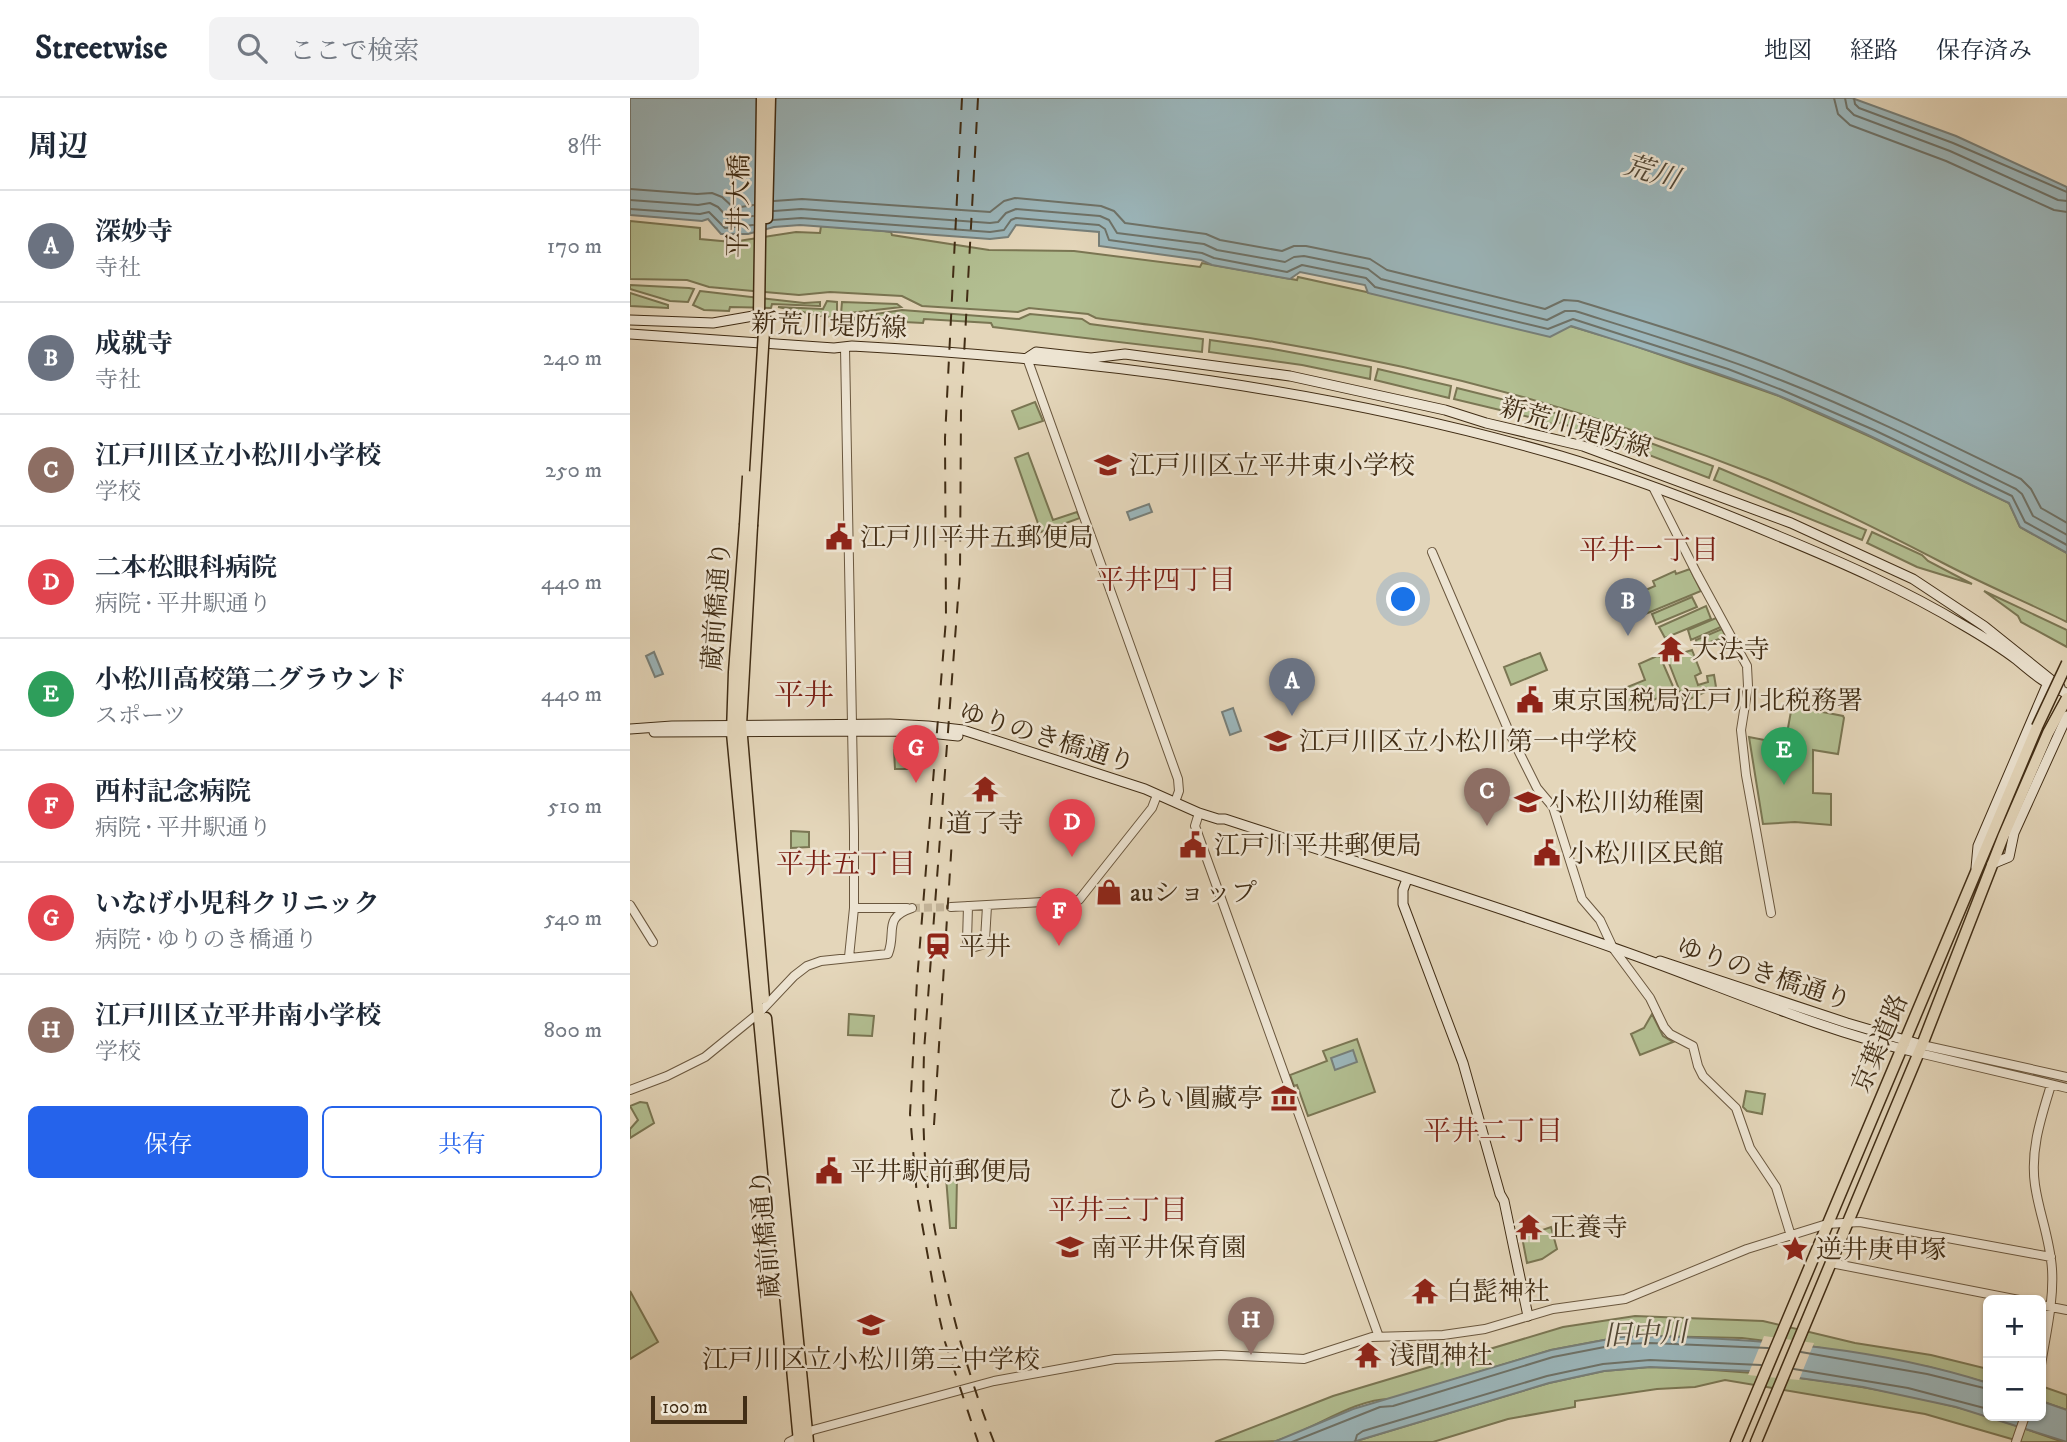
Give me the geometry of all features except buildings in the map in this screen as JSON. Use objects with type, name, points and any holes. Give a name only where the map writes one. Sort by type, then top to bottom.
[{"type":"main road","name":"平井大橋","points":[[762,98],[762,315]]},
{"type":"main road","name":"平井大橋","points":[[762,315],[770,98]]},
{"type":"main road","name":"新荒川堤防線","points":[[630,320],[713,323],[762,315]]},
{"type":"main road","name":"蔵前橋通り","points":[[762,315],[736,729],[800,1439]]},
{"type":"main road","name":"新荒川堤防線","points":[[630,334],[1027,358],[1208,380],[1368,408],[1530,447],[1653,487],[1779,536],[1907,594],[1962,624],[2066,695]]},
{"type":"main road","name":"新荒川堤防線","points":[[1027,358],[1036,352],[1091,358],[1125,354],[1278,374],[1383,395],[1583,446],[1791,523],[1913,579],[1984,626],[2042,671],[2051,683]]},
{"type":"main road","points":[[2019,662],[2042,671]]},
{"type":"main road","name":"京葉道路","points":[[1756,1442],[1921,1049],[2067,663]]},
{"type":"main road","points":[[1976,869],[1978,846],[2051,683]]},
{"type":"main road","name":"京葉道路","points":[[1736,1442],[1976,869],[2042,730],[2066,695]]},
{"type":"main road","points":[[1992,864],[2008,857],[2014,833],[2067,716]]},
{"type":"main road","name":"ゆりのき橋通り","points":[[630,730],[851,728],[971,738],[1177,802]]},
{"type":"main road","points":[[1177,802],[1199,813],[1225,819]]},
{"type":"main road","points":[[1177,802],[1209,810],[1225,819]]},
{"type":"main road","name":"ゆりのき橋通り","points":[[1225,819],[1632,954],[1705,984],[1921,1049]]},
{"type":"main road","points":[[1407,879],[1403,890],[1403,904],[1462,1063],[1504,1201],[1528,1315]]},
{"type":"main road","points":[[754,919],[764,987],[762,1011]]},
{"type":"main road","name":"蔵前橋通り","points":[[762,1011],[761,1032],[800,1439]]},
{"type":"street","points":[[845,348],[854,908],[849,957]]},
{"type":"street","points":[[1027,358],[1178,779],[1177,802]]},
{"type":"street","points":[[1653,487],[1747,666],[1748,686],[1741,730],[1746,775],[1771,913]]},
{"type":"street","points":[[1432,552],[1510,734],[1537,788],[1553,807],[1582,899],[1600,920],[1613,948],[1650,998],[1664,1027],[1670,1034],[1693,1046],[1703,1076],[1736,1108],[1751,1148],[1776,1187],[1791,1236]]},
{"type":"street","points":[[951,907],[1063,902],[1081,898],[1152,808],[1157,795]]},
{"type":"street","points":[[1199,813],[1195,826],[1379,1337]]},
{"type":"street","points":[[630,905],[653,942]]},
{"type":"street","points":[[968,906],[967,941],[975,947],[982,945],[985,940],[987,906]]},
{"type":"street","points":[[630,1090],[692,1065],[720,1046],[762,1011],[794,976],[807,966],[821,961],[888,954],[891,916],[880,907]]},
{"type":"street","points":[[854,908],[912,908],[899,913],[892,923]]},
{"type":"street","points":[[1921,1049],[2067,1077]]},
{"type":"street","points":[[1921,1049],[2067,1088]]},
{"type":"street","points":[[2042,1358],[2051,1307],[2051,1257],[2049,1237],[2035,1185],[2034,1145],[2051,1085]]},
{"type":"street","points":[[800,1439],[980,1384],[1073,1366],[1124,1358],[1221,1355],[1304,1359],[1362,1338],[1443,1335],[1485,1329],[1528,1315],[1580,1304],[1625,1299],[1724,1258],[1827,1224],[1847,1221],[2051,1257]]},
{"type":"street","points":[[1831,1263],[1994,1295]]},
{"type":"street","points":[[2046,1306],[2067,1310]]},
{"type":"street","points":[[2016,1442],[2023,1421]]},
{"type":"green space","points":[[630,221],[700,228],[700,239],[732,242],[796,232],[820,233],[821,226],[891,232],[892,235],[989,250],[1074,251],[1200,267],[1202,263],[1297,280],[1298,277],[1412,302],[1570,326],[1779,396],[2009,503],[2020,527],[2067,553],[2067,622],[1767,479],[1647,435],[1524,397],[1337,353],[1230,335],[1096,318],[1088,314],[1029,308],[1018,312],[922,306],[902,296],[830,292],[799,295],[709,287],[687,280],[630,279]]},
{"type":"green space","points":[[630,285],[694,289],[688,302],[670,301],[630,289]]},
{"type":"green space","points":[[700,291],[804,303],[820,302],[820,306],[772,304],[771,308],[730,307],[729,311],[704,310],[693,305]]},
{"type":"green space","points":[[630,293],[668,305],[668,308],[630,306]]},
{"type":"green space","points":[[827,301],[837,302],[837,315],[831,318],[778,307],[823,309]]},
{"type":"green space","points":[[842,302],[897,304],[901,307],[841,314]]},
{"type":"green space","points":[[902,310],[1019,319],[1030,314],[1082,319],[1090,324],[1203,339],[1202,352],[993,327],[991,323],[924,319],[923,323],[843,319]]},
{"type":"green space","points":[[1210,340],[1371,367],[1370,379],[1302,365],[1209,352]]},
{"type":"green space","points":[[1378,369],[1451,386],[1449,398],[1375,380]]},
{"type":"green space","points":[[1457,388],[1537,408],[1533,418],[1454,399]]},
{"type":"green space","points":[[1035,402],[1043,421],[1019,429],[1012,411]]},
{"type":"green space","points":[[1542,409],[1616,431],[1615,438],[1622,440],[1631,436],[1639,439],[1634,450],[1575,432],[1572,427],[1558,422],[1557,425],[1539,421]]},
{"type":"green space","points":[[1645,441],[1713,466],[1709,478],[1641,452]]},
{"type":"green space","points":[[1028,453],[1053,520],[1077,512],[1080,518],[1041,532],[1015,458]]},
{"type":"green space","points":[[1719,468],[1866,530],[1862,540],[1714,480]]},
{"type":"green space","points":[[1872,532],[1922,555],[1928,561],[1972,584],[1917,567],[1867,543]]},
{"type":"green space","points":[[1690,569],[1701,591],[1643,615],[1634,595],[1655,586],[1653,581],[1675,571],[1676,574]]},
{"type":"green space","points":[[1984,591],[2067,630],[2067,647],[2021,622],[2018,616]]},
{"type":"green space","points":[[1692,597],[1697,607],[1656,624],[1652,614]]},
{"type":"green space","points":[[1706,606],[1711,619],[1665,638],[1659,627]]},
{"type":"green space","points":[[1716,618],[1721,627],[1691,640],[1688,630]]},
{"type":"green space","points":[[1722,629],[1726,637],[1697,646],[1696,640]]},
{"type":"green space","points":[[1692,650],[1701,673],[1695,676],[1698,685],[1708,682],[1707,676],[1714,675],[1716,687],[1684,702],[1667,658]]},
{"type":"green space","points":[[1540,653],[1547,670],[1511,685],[1504,667]]},
{"type":"green space","points":[[1657,656],[1662,657],[1675,691],[1629,710],[1620,690],[1645,680],[1639,664]]},
{"type":"green space","points":[[1792,706],[1844,718],[1838,754],[1813,750],[1813,793],[1831,794],[1831,825],[1795,822],[1763,824],[1749,737],[1785,744]]},
{"type":"green space","points":[[911,749],[911,769],[895,769],[894,750]]},
{"type":"green space","points":[[791,831],[809,832],[809,847],[791,848]]},
{"type":"green space","points":[[849,1014],[874,1016],[872,1036],[848,1035]]},
{"type":"green space","points":[[1652,1014],[1663,1036],[1673,1042],[1640,1055],[1631,1034],[1644,1028]]},
{"type":"green space","points":[[1357,1039],[1375,1092],[1308,1116],[1297,1085],[1294,1086],[1290,1075],[1327,1061],[1323,1051]]},
{"type":"green space","points":[[1746,1091],[1765,1094],[1762,1114],[1747,1111],[1743,1107]]},
{"type":"green space","points":[[640,1102],[647,1103],[654,1123],[630,1138],[630,1129],[638,1120],[630,1106]]},
{"type":"green space","points":[[946,1177],[957,1177],[956,1228],[950,1228]]},
{"type":"green space","points":[[1551,1227],[1557,1249],[1542,1259],[1527,1263],[1522,1237]]},
{"type":"green space","points":[[630,1291],[658,1342],[630,1359]]},
{"type":"green space","points":[[1635,1316],[1763,1321],[1855,1343],[1931,1355],[1983,1368],[1983,1382],[1929,1367],[1815,1347],[1742,1338],[1620,1337],[1551,1350],[1390,1399],[1362,1404],[1276,1441],[1215,1442],[1333,1396],[1563,1327]]},
{"type":"green space","points":[[1650,1367],[1804,1378],[1918,1398],[1983,1415],[1983,1421],[2002,1421],[2063,1442],[2022,1442],[1925,1414],[1725,1380],[1695,1387],[1657,1389],[1575,1401],[1575,1407],[1508,1419],[1433,1442],[1353,1442],[1549,1383],[1604,1371]]},
{"type":"green space","points":[[2046,1388],[2067,1395],[2067,1410],[2046,1403]]},
{"type":"water","name":"荒川","points":[[630,98],[1852,98],[1956,136],[2067,187],[2067,553],[2020,527],[2009,503],[1836,420],[1726,376],[1571,326],[1550,337],[1368,293],[1365,285],[1300,272],[1290,279],[1212,265],[1201,260],[1099,246],[1099,232],[1016,225],[1008,237],[990,239],[800,225],[774,227],[748,234],[721,234],[708,219],[702,221],[630,215]]},
{"type":"water","points":[[1149,504],[1152,512],[1130,520],[1127,512]]},
{"type":"water","points":[[654,652],[663,674],[655,677],[646,656]]},
{"type":"water","points":[[1233,708],[1241,731],[1230,735],[1222,712]]},
{"type":"water","points":[[1353,1050],[1357,1062],[1335,1070],[1331,1058]]},
{"type":"water","name":"旧中川","points":[[1650,1336],[1778,1343],[1905,1361],[1983,1382],[1983,1416],[1863,1387],[1749,1371],[1650,1367],[1604,1371],[1549,1383],[1353,1442],[1274,1442],[1353,1409],[1551,1350],[1620,1337]]},
{"type":"water","name":"旧中川","points":[[2046,1403],[2067,1410],[2067,1442],[2000,1421],[2046,1421]]},
{"type":"pier","points":[[1764,1336],[1814,1343],[1799,1380],[1748,1375]]},
{"type":"tunnel","points":[[912,908],[951,907]]},
{"type":"railway","points":[[962,98],[945,438],[946,619],[917,981],[910,1114],[917,1196],[937,1307],[945,1342],[978,1442]]},
{"type":"railway","points":[[978,98],[961,410],[960,572],[924,1051],[923,1123],[929,1195],[940,1258],[963,1351],[994,1442]]},
{"type":"railway","points":[[934,1125],[952,839]]},
{"type":"place","name":"江戸川区立平井東小学校","points":[[1108,465]]},
{"type":"place","name":"江戸川平井五郵便局","points":[[839,537]]},
{"type":"place","name":"成就寺","points":[[1628,636]]},
{"type":"place","name":"大法寺","points":[[1671,649]]},
{"type":"place","name":"東京国税局江戸川北税務署","points":[[1530,700]]},
{"type":"place","name":"深妙寺","points":[[1292,716]]},
{"type":"place","name":"江戸川区立小松川第一中学校","points":[[1278,741]]},
{"type":"place","name":"いなげ小児科クリニック","points":[[916,783]]},
{"type":"place","name":"小松川高校第二グラウンド","points":[[1784,785]]},
{"type":"place","name":"道了寺","points":[[985,789]]},
{"type":"place","name":"小松川幼稚園","points":[[1528,802]]},
{"type":"place","name":"江戸川区立小松川小学校","points":[[1487,826]]},
{"type":"place","name":"江戸川平井郵便局","points":[[1193,845]]},
{"type":"place","name":"小松川区民館","points":[[1547,853]]},
{"type":"place","name":"二本松眼科病院","points":[[1072,857]]},
{"type":"place","name":"auショップ","points":[[1109,892]]},
{"type":"place","name":"平井","points":[[938,946]]},
{"type":"place","name":"西村記念病院","points":[[1059,946]]},
{"type":"place","name":"ひらい圓藏亭","points":[[1284,1098]]},
{"type":"place","name":"平井駅前郵便局","points":[[829,1171]]},
{"type":"place","name":"正養寺","points":[[1529,1227]]},
{"type":"place","name":"南平井保育園","points":[[1070,1247]]},
{"type":"place","name":"逆井庚申塚","points":[[1795,1249]]},
{"type":"place","name":"白髭神社","points":[[1425,1291]]},
{"type":"place","name":"江戸川区立小松川第三中学校","points":[[871,1325]]},
{"type":"place","name":"江戸川区立平井南小学校","points":[[1251,1355]]},
{"type":"place","name":"浅間神社","points":[[1368,1355]]},
{"type":"district","name":"平井一丁目","points":[[1649,549]]},
{"type":"district","name":"平井四丁目","points":[[1166,579]]},
{"type":"district","name":"平井","points":[[804,695]]},
{"type":"district","name":"平井五丁目","points":[[846,863]]},
{"type":"district","name":"平井二丁目","points":[[1493,1130]]},
{"type":"district","name":"平井三丁目","points":[[1118,1209]]}]
